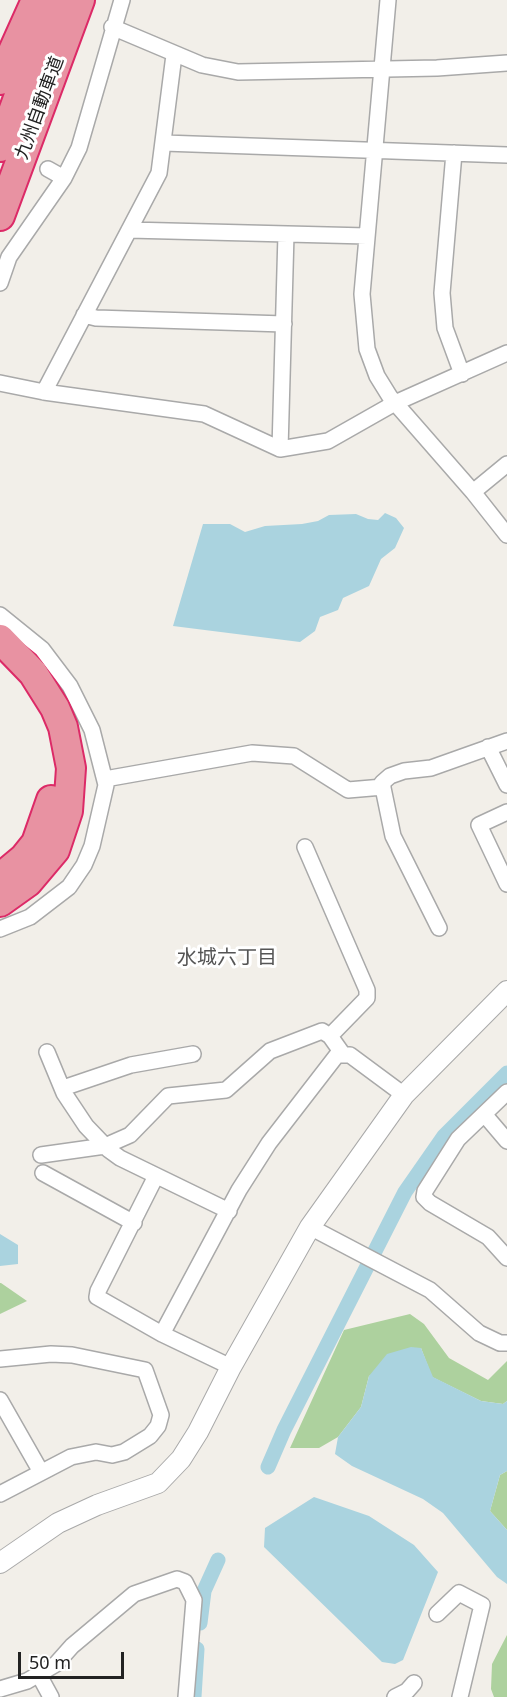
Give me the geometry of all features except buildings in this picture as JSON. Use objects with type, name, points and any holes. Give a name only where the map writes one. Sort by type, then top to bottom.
[{"type":"highway","points":[[0,80],[36,0]]},
{"type":"highway","name":"九州自動車道","points":[[0,147],[54,0]]},
{"type":"highway","name":"九州自動車道","points":[[0,216],[80,0]]},
{"type":"highway","points":[[0,639],[33,673],[55,708],[63,727],[71,768],[68,811],[55,850],[28,882],[0,902]]},
{"type":"highway","points":[[0,662],[30,699],[42,721],[49,742],[53,785],[51,805],[36,843],[24,858],[0,878]]},
{"type":"street","points":[[0,283],[9,257],[64,178],[79,148],[112,27],[122,0]]},
{"type":"street","points":[[388,0],[362,294],[367,350],[377,376],[395,404],[473,492],[507,535]]},
{"type":"street","points":[[112,27],[174,55],[202,65],[238,72],[382,69],[507,63]]},
{"type":"street","points":[[44,392],[159,172],[174,55]]},
{"type":"street","points":[[164,143],[507,155]]},
{"type":"street","points":[[454,153],[442,293],[445,328],[462,374]]},
{"type":"street","points":[[48,169],[64,178]]},
{"type":"street","points":[[129,231],[367,236]]},
{"type":"street","points":[[280,449],[286,234]]},
{"type":"street","points":[[84,315],[96,318],[284,324]]},
{"type":"street","points":[[0,383],[44,392],[204,414],[280,449],[328,441],[395,404],[507,353]]},
{"type":"street","points":[[473,492],[507,464]]},
{"type":"street","points":[[0,615],[42,649],[70,686],[92,730],[105,778],[99,820],[84,865],[69,887],[30,917],[0,929]]},
{"type":"street","points":[[440,928],[393,836],[382,783],[390,776],[404,771],[437,766],[507,741]]},
{"type":"street","points":[[488,747],[507,785]]},
{"type":"street","points":[[105,778],[252,753],[294,756],[348,790],[383,788]]},
{"type":"street","points":[[507,812],[479,825],[507,884]]},
{"type":"street","points":[[305,847],[368,990],[367,998],[330,1036]]},
{"type":"street","points":[[0,1563],[58,1523],[97,1505],[158,1483],[181,1459],[310,1227],[404,1095],[507,991]]},
{"type":"street","points":[[41,1155],[105,1146],[130,1135],[168,1096],[226,1090],[270,1051],[322,1031],[330,1036],[342,1053]]},
{"type":"street","points":[[47,1052],[63,1088],[86,1126],[105,1146],[120,1158],[228,1211]]},
{"type":"street","points":[[63,1088],[131,1065],[193,1054]]},
{"type":"street","points":[[162,1334],[228,1211],[269,1143],[337,1055],[350,1054],[404,1095]]},
{"type":"street","points":[[507,1092],[449,1151],[425,1191],[424,1197],[430,1203],[488,1237],[507,1258]]},
{"type":"street","points":[[484,1114],[507,1141]]},
{"type":"street","points":[[43,1173],[134,1223]]},
{"type":"street","points":[[156,1176],[98,1291],[97,1298],[162,1334],[231,1367]]},
{"type":"street","points":[[310,1227],[430,1290],[479,1333],[500,1343],[507,1343]]},
{"type":"street","points":[[0,1359],[10,1356],[51,1354],[88,1357],[145,1370],[153,1387],[160,1415],[158,1426],[150,1436],[124,1452],[112,1455],[83,1453],[0,1494]]},
{"type":"street","points":[[0,1400],[41,1472]]},
{"type":"street","points":[[0,1689],[39,1675],[56,1664],[72,1646],[134,1594],[177,1579],[185,1582],[194,1600],[186,1697]]},
{"type":"street","points":[[437,1614],[459,1593],[482,1605],[460,1697]]},
{"type":"street","points":[[39,1675],[51,1697]]},
{"type":"street","points":[[394,1697],[407,1691],[414,1683]]},
{"type":"green space","points":[[1,1283],[27,1301],[0,1314]]},
{"type":"green space","points":[[410,1314],[424,1324],[449,1358],[488,1380],[507,1361],[507,1401],[503,1404],[481,1401],[432,1377],[421,1348],[369,1376],[361,1407],[338,1437],[319,1448],[290,1448],[344,1330]]},
{"type":"green space","points":[[507,1471],[507,1530],[490,1511],[500,1475]]},
{"type":"green space","points":[[507,1635],[507,1697],[494,1697],[491,1689],[492,1664]]},
{"type":"water","points":[[385,513],[396,518],[404,528],[395,548],[381,559],[369,586],[343,598],[338,610],[320,617],[315,631],[300,642],[173,626],[203,524],[230,524],[245,532],[265,526],[318,521],[329,515],[356,514],[378,520]]},
{"type":"water","points":[[0,1234],[18,1245],[18,1264],[0,1266]]},
{"type":"water","points":[[411,1347],[421,1348],[433,1377],[481,1401],[503,1404],[507,1401],[507,1471],[500,1475],[490,1511],[507,1530],[507,1584],[497,1577],[443,1513],[423,1499],[352,1466],[335,1454],[338,1437],[361,1407],[369,1376],[387,1354]]},
{"type":"water","points":[[314,1497],[369,1516],[414,1545],[438,1572],[403,1660],[395,1664],[382,1662],[264,1547],[265,1528]]},
{"type":"waterway","points":[[268,1467],[284,1430],[405,1192],[444,1136],[507,1073]]},
{"type":"waterway","points":[[200,1623],[204,1591],[218,1560]]},
{"type":"waterway","points":[[194,1697],[197,1649]]},
{"type":"district","name":"水城六丁目","points":[[227,958]]}]
